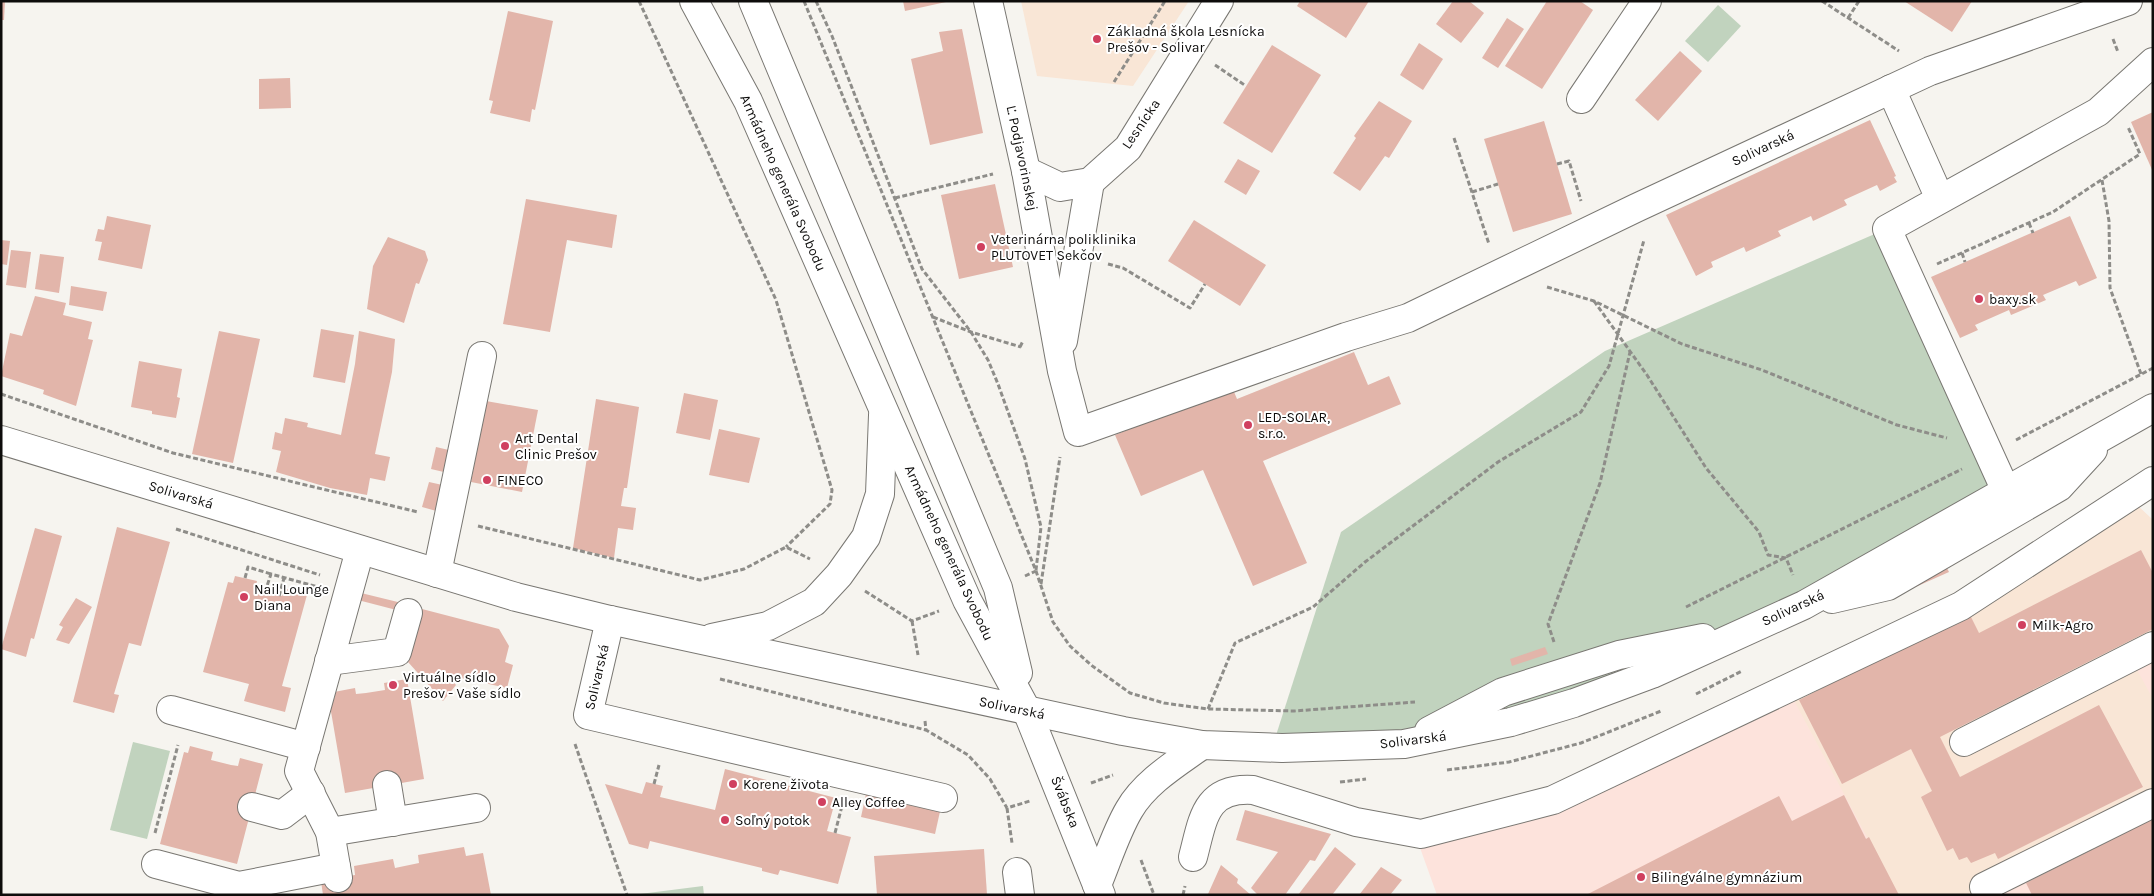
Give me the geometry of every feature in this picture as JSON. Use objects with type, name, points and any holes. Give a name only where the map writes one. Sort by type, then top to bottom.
[{"type":"street","name":"Armádneho generála Svobodu","points":[[694,1],[748,101],[968,600],[1027,711]]},
{"type":"street","name":"Armádneho generála Svobodu","points":[[753,1],[998,588],[1027,711]]},
{"type":"street","name":"Ľ. Podjavorinskej","points":[[988,1],[1026,171],[1060,359],[1078,432]]},
{"type":"street","name":"Lesnícka","points":[[1090,182],[1128,148],[1219,1]]},
{"type":"street","points":[[1581,99],[1647,1]]},
{"type":"street","name":"Solivarská","points":[[1078,432],[1346,337],[1408,318],[1656,198],[1930,71],[2128,1]]},
{"type":"street","points":[[2006,490],[1887,229],[2098,112],[2145,68]]},
{"type":"street","points":[[1891,89],[1940,199]]},
{"type":"street","points":[[1026,171],[1060,187],[1090,182],[1060,359]]},
{"type":"street","points":[[437,573],[482,356]]},
{"type":"street","points":[[702,640],[768,626],[814,602],[840,575],[866,538],[880,494],[883,408]]},
{"type":"street","name":"Solivarská","points":[[1,440],[516,597],[610,620],[1124,732],[1202,745],[1282,748],[1404,744],[1511,722],[1574,703],[1652,674],[1747,629],[1804,605],[2153,408]]},
{"type":"street","points":[[1804,605],[1888,586],[2059,487],[2111,432]]},
{"type":"street","points":[[1194,857],[1202,821],[1213,802],[1224,792],[1239,789],[1253,790],[1356,822],[1421,834],[1553,800],[1961,606],[2146,487]]},
{"type":"street","points":[[154,853],[239,886],[337,872],[330,832],[299,771],[360,550]]},
{"type":"street","points":[[330,661],[397,652],[408,613]]},
{"type":"street","name":"Solivarská","points":[[610,620],[588,716],[944,798]]},
{"type":"street","points":[[1964,742],[2151,652]]},
{"type":"street","points":[[171,710],[306,748]]},
{"type":"street","name":"Švábska","points":[[1027,711],[1099,890]]},
{"type":"street","points":[[1099,890],[1129,810],[1141,794],[1154,782],[1172,766],[1202,745]]},
{"type":"street","points":[[387,786],[393,822]]},
{"type":"street","points":[[252,807],[282,815],[311,793]]},
{"type":"street","points":[[1988,895],[1984,887],[2153,803]]},
{"type":"street","points":[[330,832],[476,808]]},
{"type":"path","points":[[1,394],[173,453],[700,580],[744,569],[786,547],[830,504],[832,490],[776,300],[639,1]]},
{"type":"path","points":[[804,1],[1036,571],[1052,622],[1070,646],[1091,665],[1130,693],[1164,703],[1208,709],[1294,711],[1383,706],[1419,701]]},
{"type":"path","points":[[816,1],[832,36],[922,269],[971,332],[988,360],[998,384],[1025,459],[1041,527],[1036,571]]},
{"type":"path","points":[[1114,82],[1165,1]]},
{"type":"path","points":[[1822,1],[1901,52]]},
{"type":"path","points":[[1848,18],[1858,1]]},
{"type":"path","points":[[2102,10],[2118,53],[2145,68]]},
{"type":"path","points":[[1214,64],[1246,86]]},
{"type":"path","points":[[1909,277],[2053,212],[2140,154],[2126,122]]},
{"type":"path","points":[[1454,138],[1499,274],[1594,300],[1682,344],[1762,370],[1897,425],[1988,451]]},
{"type":"path","points":[[1557,164],[1569,161],[1590,230]]},
{"type":"path","points":[[895,198],[998,172]]},
{"type":"path","points":[[2102,180],[2109,221],[2110,288],[2141,374]]},
{"type":"path","points":[[1472,192],[1498,184]]},
{"type":"path","points":[[1208,709],[1235,643],[1313,606],[1365,562],[1498,462],[1581,412],[1609,366],[1656,198]]},
{"type":"path","points":[[2029,223],[2032,233]]},
{"type":"path","points":[[1962,253],[1965,262]]},
{"type":"path","points":[[1105,263],[1123,268],[1190,308],[1205,284]]},
{"type":"path","points":[[1594,300],[1630,351],[1706,468],[1759,532],[1768,554],[1786,558]]},
{"type":"path","points":[[933,318],[971,332],[1060,359]]},
{"type":"path","points":[[1555,643],[1548,624],[1600,483],[1630,351]]},
{"type":"path","points":[[1683,609],[1786,558],[1988,451],[2153,368]]},
{"type":"path","points":[[1041,585],[1063,436],[1078,432]]},
{"type":"path","points":[[786,547],[840,575],[912,621],[923,689],[926,730],[968,755],[990,779],[1007,808],[1116,774]]},
{"type":"path","points":[[245,578],[248,567],[320,588]]},
{"type":"path","points":[[998,588],[1036,571]]},
{"type":"path","points":[[266,592],[271,574]]},
{"type":"path","points":[[279,596],[284,578]]},
{"type":"path","points":[[912,621],[968,600]]},
{"type":"path","points":[[154,853],[180,737]]},
{"type":"path","points":[[573,739],[627,895]]},
{"type":"path","points":[[1142,853],[1141,861],[1154,895]]},
{"type":"shaded area","name":"Základná škola Lesnícka Prešov - Solivar","points":[[1021,1],[1189,1],[1133,86],[1037,76]]},
{"type":"shaded area","points":[[2139,507],[2153,520],[2153,895],[1437,895],[1419,845],[1549,813],[2103,537]]},
{"type":"shaded area","points":[[2139,507],[2153,520],[2153,659],[2136,668],[2153,699],[2153,803],[1968,895],[1898,895],[1790,693]]},
{"type":"green space","points":[[1718,5],[1741,26],[1708,62],[1685,41]]},
{"type":"green space","points":[[1877,233],[1997,488],[1725,633],[1519,710],[1271,751],[1341,532],[1605,351]]},
{"type":"green space","points":[[133,742],[170,751],[147,839],[110,830]]},
{"type":"green space","points":[[703,886],[704,895],[640,895],[640,894]]},
{"type":"building","points":[[1,1],[5,1],[4,20],[1,20]]},
{"type":"building","points":[[903,1],[946,1],[946,2],[905,11]]},
{"type":"building","points":[[1300,1],[1369,1],[1346,38],[1297,6]]},
{"type":"building","points":[[1453,1],[1469,1],[1484,13],[1461,43],[1436,24]]},
{"type":"building","points":[[1547,1],[1580,1],[1593,10],[1542,89],[1505,66]]},
{"type":"building","points":[[1904,1],[1972,1],[1952,32]]},
{"type":"building","points":[[508,11],[553,21],[535,110],[532,109],[530,122],[490,113],[493,101],[489,100]]},
{"type":"building","points":[[1507,18],[1524,29],[1498,68],[1482,58]]},
{"type":"building","points":[[962,29],[983,133],[930,145],[911,59],[943,51],[939,32]]},
{"type":"building","points":[[1419,43],[1443,59],[1423,90],[1400,75]]},
{"type":"building","points":[[1272,45],[1321,75],[1272,153],[1223,123]]},
{"type":"building","points":[[1680,51],[1702,71],[1658,121],[1635,100]]},
{"type":"building","points":[[290,78],[291,108],[259,109],[259,79]]},
{"type":"building","points":[[1379,101],[1412,121],[1389,158],[1385,156],[1360,191],[1333,173],[1356,138],[1354,136]]},
{"type":"building","points":[[2153,112],[2153,172],[2131,122]]},
{"type":"building","points":[[1870,120],[1897,182],[1880,191],[1877,185],[1844,200],[1847,205],[1813,221],[1811,216],[1778,231],[1781,236],[1746,252],[1744,247],[1711,262],[1713,267],[1696,276],[1666,215]]},
{"type":"building","points":[[1544,121],[1572,214],[1513,232],[1484,139]]},
{"type":"building","points":[[1238,159],[1260,171],[1246,195],[1224,182]]},
{"type":"building","name":"Veterinárna poliklinika PLUTOVET Sekčov","points":[[995,184],[1013,267],[959,279],[941,195]]},
{"type":"building","points":[[526,199],[617,215],[612,248],[567,240],[550,332],[503,324]]},
{"type":"building","points":[[107,216],[151,225],[142,269],[98,260],[102,242],[95,241],[98,229],[104,230]]},
{"type":"building","points":[[2070,216],[2097,278],[2079,286],[2076,281],[2043,295],[2046,300],[2011,315],[2009,310],[1975,325],[1978,330],[1960,338],[1931,277]]},
{"type":"building","points":[[1194,220],[1266,265],[1240,306],[1168,261]]},
{"type":"building","points":[[388,237],[425,251],[428,260],[419,284],[416,283],[404,323],[367,309],[373,266]]},
{"type":"building","points":[[1,240],[10,241],[7,265],[1,264]]},
{"type":"building","points":[[11,250],[31,252],[26,288],[6,285]]},
{"type":"building","points":[[40,254],[64,257],[59,293],[35,289]]},
{"type":"building","points":[[71,286],[107,292],[103,311],[69,305]]},
{"type":"building","points":[[35,296],[66,303],[63,315],[92,322],[88,339],[93,340],[76,406],[43,394],[44,390],[1,376],[10,333],[22,336]]},
{"type":"building","points":[[321,329],[354,335],[345,383],[313,377]]},
{"type":"building","points":[[219,331],[260,339],[233,463],[192,454]]},
{"type":"building","points":[[359,331],[395,339],[392,372],[375,454],[390,457],[385,481],[370,478],[367,495],[330,488],[276,472],[281,451],[272,449],[275,432],[282,434],[285,418],[308,423],[307,427],[341,435],[355,364]]},
{"type":"building","points":[[1354,352],[1368,385],[1389,376],[1401,404],[1263,461],[1307,563],[1253,586],[1203,470],[1141,496],[1115,435],[1232,387],[1237,399]]},
{"type":"building","points":[[139,361],[182,369],[177,397],[180,398],[176,418],[152,414],[152,411],[131,407]]},
{"type":"building","points":[[684,393],[718,400],[710,440],[676,433]]},
{"type":"building","points":[[596,399],[639,407],[627,488],[624,488],[621,506],[636,508],[633,530],[618,528],[614,558],[573,548]]},
{"type":"building","name":"Art Dental Clinic Prešov","points":[[486,401],[538,410],[522,492],[471,482]]},
{"type":"building","points":[[719,429],[760,438],[749,483],[709,475]]},
{"type":"building","points":[[436,447],[453,451],[448,473],[431,469]]},
{"type":"building","points":[[429,482],[447,486],[440,512],[422,507]]},
{"type":"building","points":[[117,527],[170,542],[141,646],[129,643],[114,694],[119,695],[114,713],[73,702]]},
{"type":"building","points":[[35,528],[62,536],[34,639],[31,638],[26,657],[1,649]]},
{"type":"building","points":[[2141,550],[2153,573],[2153,629],[1940,737],[1960,777],[2099,705],[2143,787],[1998,859],[1995,853],[1971,863],[1967,857],[1959,860],[1953,848],[1947,851],[1921,797],[1932,791],[1911,749],[1842,784],[1799,700],[1969,613],[1979,633]]},
{"type":"building","points":[[1945,564],[1949,572],[1911,589],[1908,581]]},
{"type":"building","points":[[235,576],[257,581],[255,589],[265,592],[282,596],[284,588],[307,595],[282,686],[291,688],[285,712],[244,701],[249,684],[203,672],[228,582],[233,583]]},
{"type":"building","points":[[357,592],[410,605],[408,613],[354,599]]},
{"type":"building","points":[[76,598],[92,607],[69,644],[56,640],[63,627],[59,625]]},
{"type":"building","points":[[422,609],[499,629],[509,646],[505,662],[513,665],[507,688],[447,675],[456,685],[443,701],[408,662]]},
{"type":"building","points":[[1545,647],[1548,654],[1512,666],[1510,659]]},
{"type":"building","points":[[407,679],[424,779],[345,793],[329,700],[335,698],[334,692],[355,688],[356,694],[385,690],[384,683]]},
{"type":"building","points":[[190,746],[213,752],[211,760],[231,765],[238,766],[240,758],[263,764],[237,864],[160,844],[184,752],[188,753]]},
{"type":"building","name":"Soľný potok","points":[[725,769],[836,798],[827,831],[851,837],[838,884],[780,870],[778,875],[762,871],[762,868],[650,841],[648,849],[629,844],[605,784],[642,794],[646,782],[663,786],[660,797],[715,810]]},
{"type":"building","points":[[869,780],[943,798],[935,834],[861,817]]},
{"type":"building","points":[[1844,795],[1866,839],[1869,837],[1899,895],[1586,895],[1779,796],[1792,821]]},
{"type":"building","points":[[1245,810],[1331,834],[1315,861],[1310,860],[1285,895],[1258,895],[1251,888],[1278,852],[1236,840]]},
{"type":"building","points":[[2153,819],[2153,895],[2032,895],[2026,883]]},
{"type":"building","points":[[464,847],[466,856],[483,853],[491,895],[323,895],[321,881],[355,875],[354,866],[393,859],[395,868],[419,863],[418,855]]},
{"type":"building","points":[[1335,847],[1356,864],[1332,895],[1298,895]]},
{"type":"building","points":[[984,849],[987,895],[877,895],[874,856]]},
{"type":"building","points":[[1221,865],[1238,879],[1237,883],[1251,895],[1208,894]]},
{"type":"building","points":[[1381,867],[1402,880],[1390,895],[1359,895]]},
{"type":"place","name":"Základná škola Lesnícka Prešov - Solivar","points":[[1097,39]]},
{"type":"place","name":"Veterinárna poliklinika PLUTOVET Sekčov","points":[[981,247]]},
{"type":"place","name":"baxy.sk","points":[[1979,299]]},
{"type":"place","name":"LED-SOLAR, s.r.o.","points":[[1248,425]]},
{"type":"place","name":"Art Dental Clinic Prešov","points":[[505,446]]},
{"type":"place","name":"FINECO","points":[[487,480]]},
{"type":"place","name":"Nail Lounge Diana","points":[[244,597]]},
{"type":"place","name":"Milk-Agro","points":[[2022,625]]},
{"type":"place","name":"Virtuálne sídlo Prešov - Vaše sídlo","points":[[393,685]]},
{"type":"place","name":"Korene života","points":[[733,784]]},
{"type":"place","name":"Alley Coffee","points":[[822,802]]},
{"type":"place","name":"Soľný potok","points":[[725,820]]},
{"type":"place","name":"Bilingválne gymnázium","points":[[1641,877]]}]
